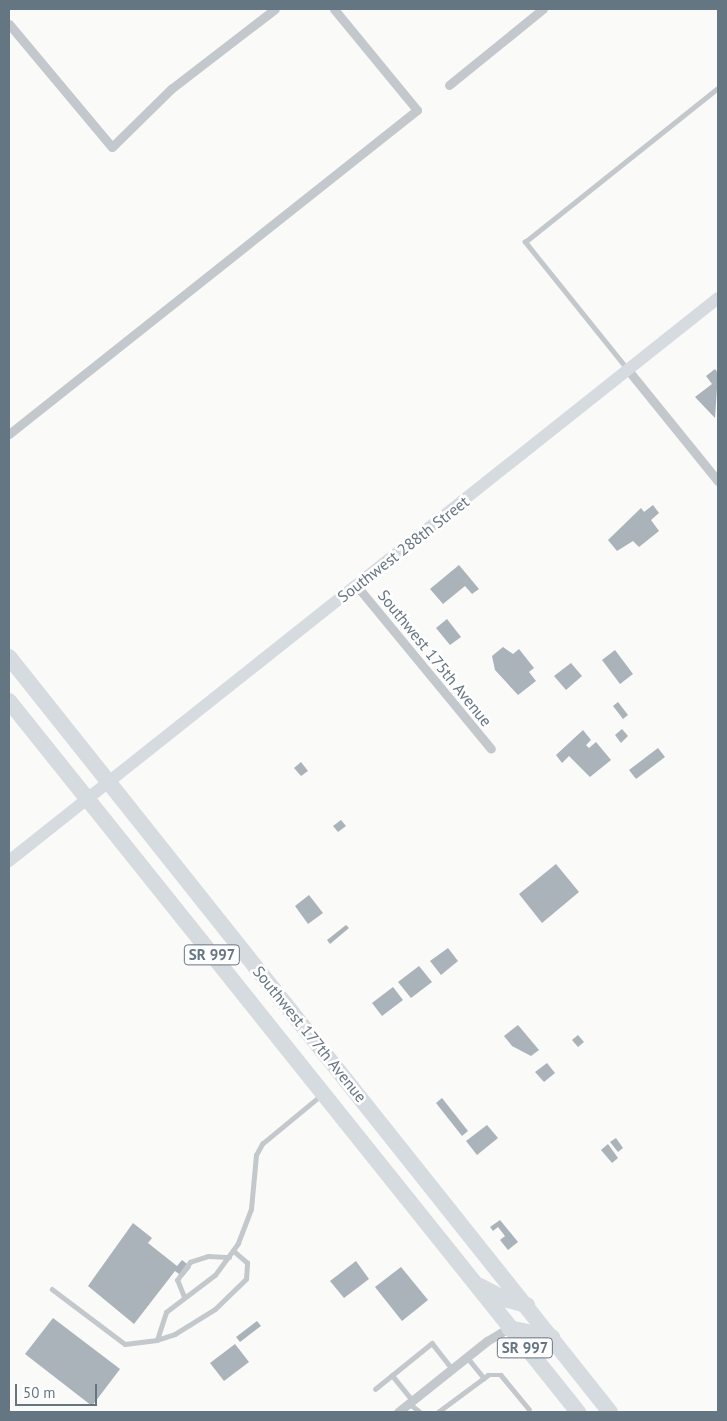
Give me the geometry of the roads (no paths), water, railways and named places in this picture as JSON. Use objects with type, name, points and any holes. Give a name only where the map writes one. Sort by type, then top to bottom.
[{"type":"highway","name":"Southwest 177th Avenue","points":[[9,657],[527,1304],[610,1412]]},
{"type":"highway","name":"Southwest 177th Avenue","points":[[9,701],[578,1412]]},
{"type":"highway","points":[[474,1282],[504,1299],[527,1304]]},
{"type":"highway","points":[[509,1328],[552,1337]]},
{"type":"street","points":[[9,24],[112,147],[170,89],[275,9]]},
{"type":"street","points":[[9,434],[417,110],[334,9]]},
{"type":"street","points":[[449,85],[543,9]]},
{"type":"street","name":"Southwest 288th Street","points":[[9,861],[107,781],[718,298]]},
{"type":"street","points":[[628,370],[718,481]]},
{"type":"street","name":"Southwest 175th Avenue","points":[[356,585],[490,749]]},
{"type":"street","points":[[398,1412],[467,1357],[509,1328]]},
{"type":"lane","points":[[628,370],[524,242],[718,88]]},
{"type":"lane","points":[[157,1340],[166,1312],[215,1275],[233,1251],[250,1209],[258,1149],[323,1094]]},
{"type":"lane","points":[[52,1289],[125,1344],[157,1340],[176,1334],[215,1309],[246,1279],[247,1263],[233,1251]]},
{"type":"lane","points":[[184,1297],[177,1280],[190,1262],[208,1256],[229,1257]]},
{"type":"lane","points":[[375,1389],[432,1343],[452,1369]]},
{"type":"lane","points":[[467,1357],[484,1378]]},
{"type":"lane","points":[[392,1375],[420,1412]]},
{"type":"lane","points":[[438,1412],[484,1378],[501,1376],[529,1408]]}]
